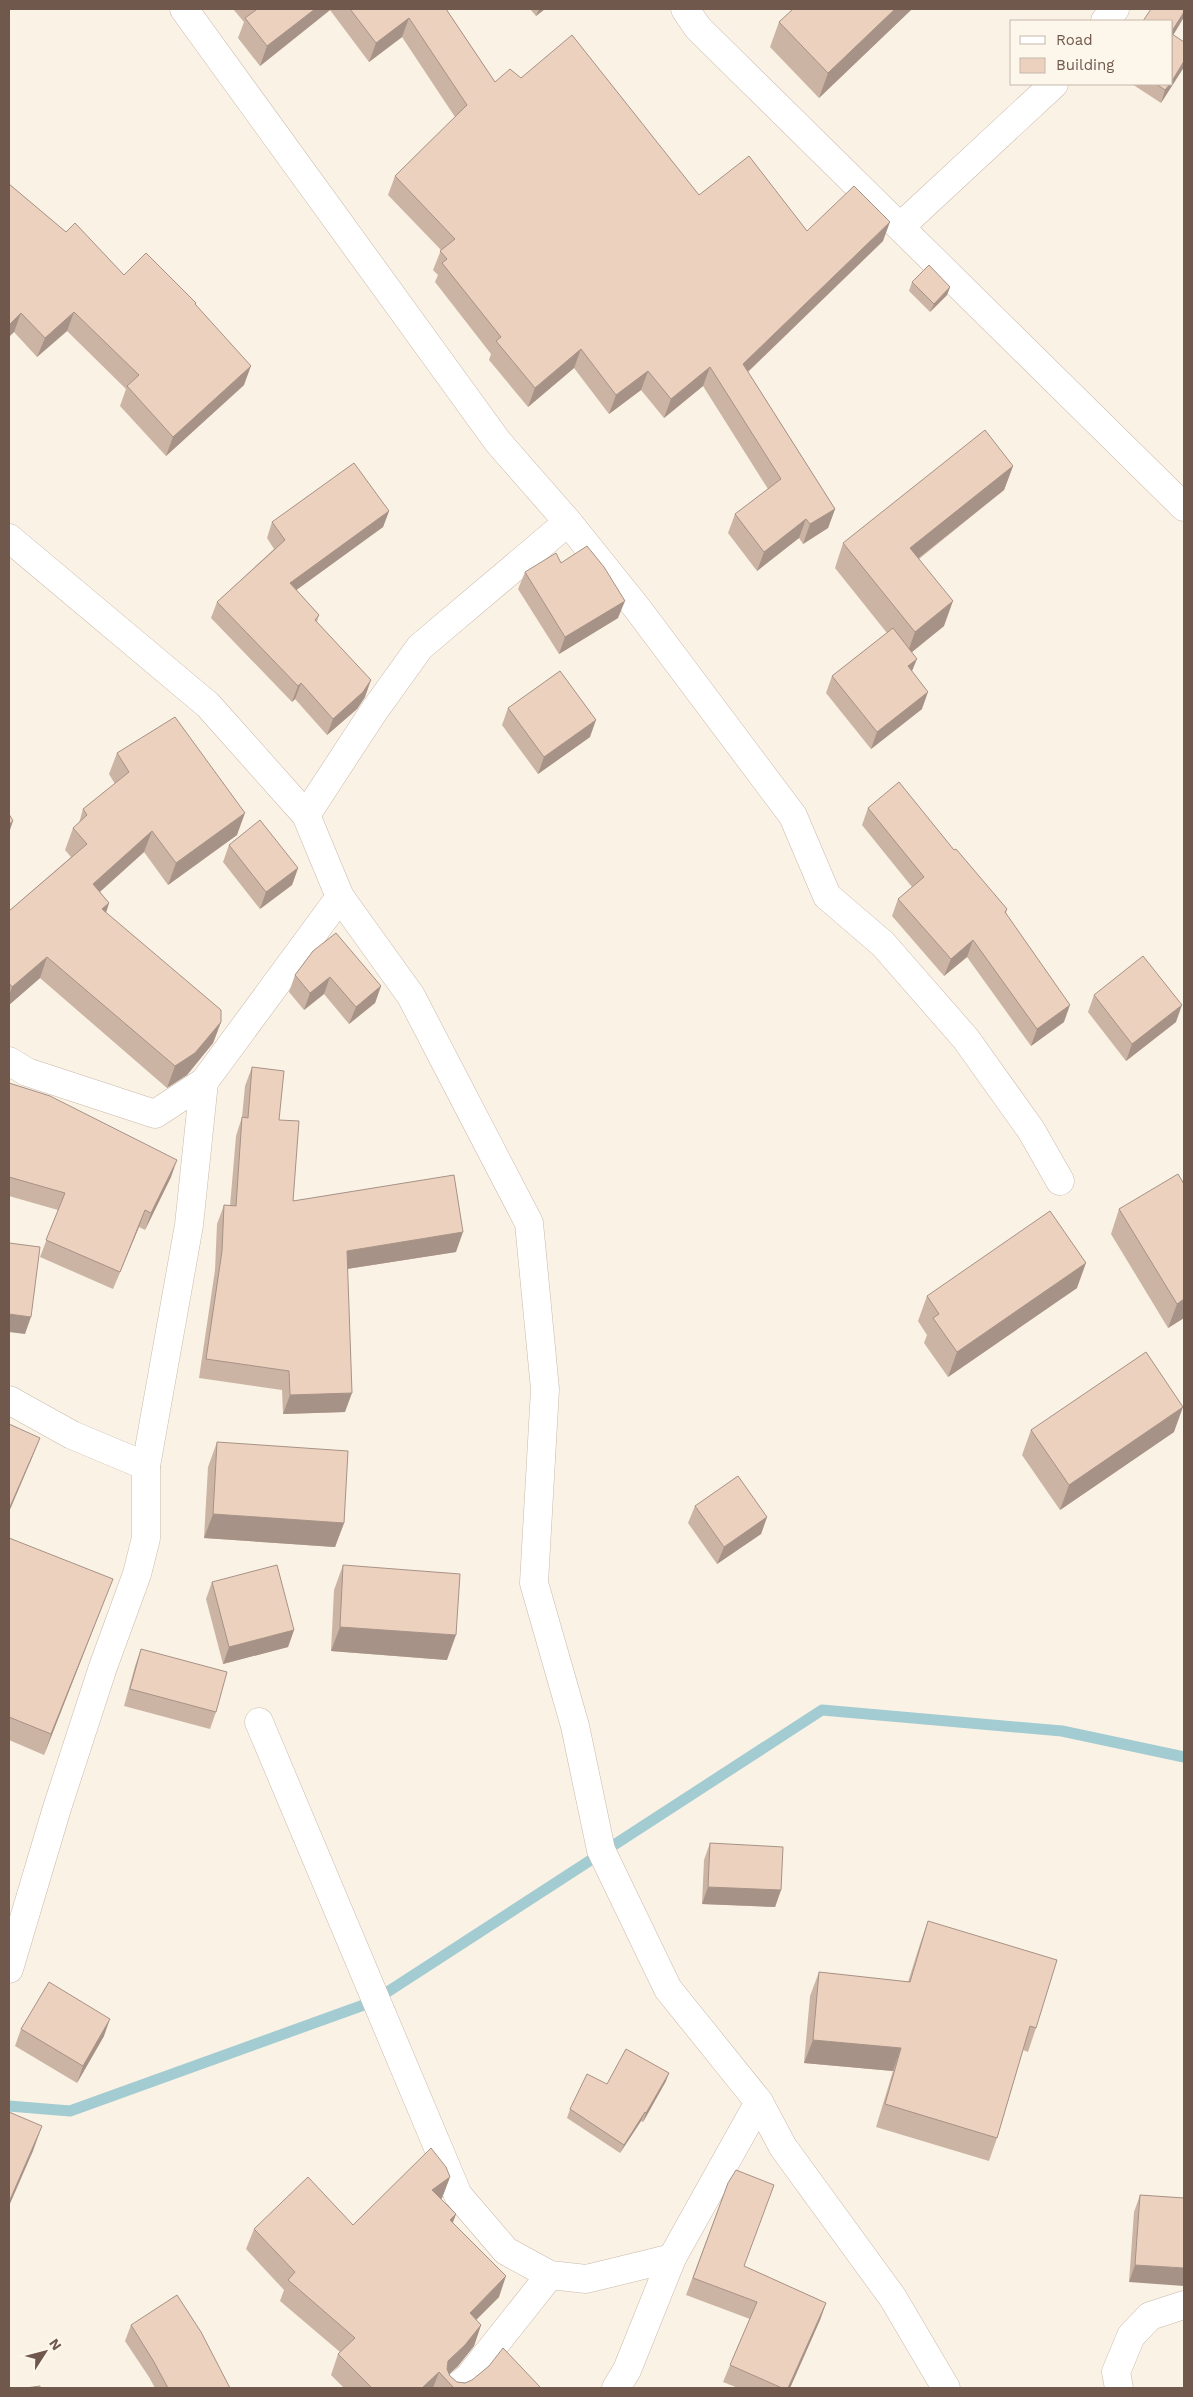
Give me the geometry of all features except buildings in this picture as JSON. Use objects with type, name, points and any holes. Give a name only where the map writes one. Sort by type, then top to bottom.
[{"type":"street","points":[[184,9],[498,442],[568,522],[637,608],[793,816],[828,896],[884,944],[966,1039],[1031,1130],[1060,1181]]},
{"type":"street","points":[[685,9],[698,28],[1184,507]]},
{"type":"street","points":[[1106,20],[1115,9]]},
{"type":"street","points":[[900,227],[1053,85]]},
{"type":"street","points":[[306,815],[374,711],[420,647],[568,522]]},
{"type":"street","points":[[9,538],[208,705],[306,815],[340,897],[411,996],[530,1223],[545,1389],[534,1583],[575,1726],[601,1850],[668,1989],[759,2102],[783,2147],[893,2298],[946,2388]]},
{"type":"street","points":[[9,1061],[27,1072],[155,1114],[204,1082],[340,897]]},
{"type":"street","points":[[9,1969],[60,1798],[103,1667],[137,1574],[146,1538],[146,1466],[189,1226],[204,1082]]},
{"type":"street","points":[[9,1400],[72,1435],[146,1466]]},
{"type":"street","points":[[259,1722],[458,2195],[506,2251],[550,2275],[586,2280],[672,2258]]},
{"type":"street","points":[[616,2388],[627,2370],[672,2258],[759,2102]]},
{"type":"street","points":[[455,2388],[469,2377],[550,2275]]},
{"type":"street","points":[[1119,2388],[1116,2372],[1131,2336],[1150,2316],[1184,2305]]},
{"type":"waterway","points":[[9,2106],[70,2111],[372,2002],[822,1710],[1062,1731],[1184,1757]]}]
